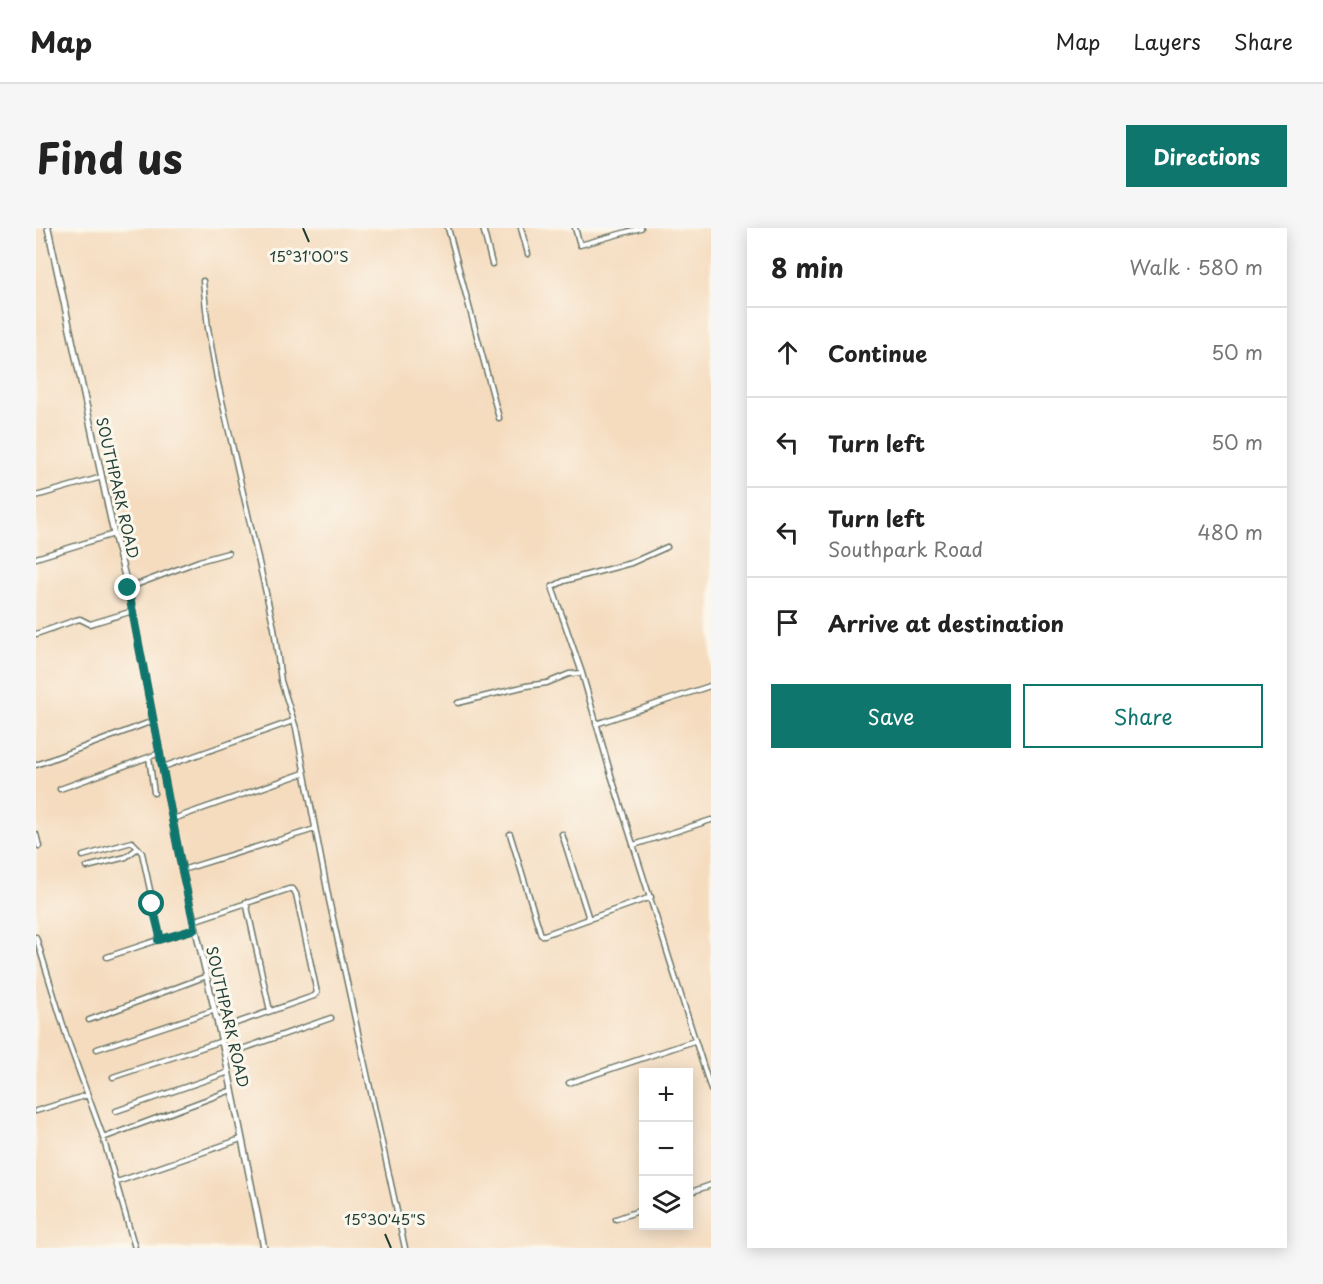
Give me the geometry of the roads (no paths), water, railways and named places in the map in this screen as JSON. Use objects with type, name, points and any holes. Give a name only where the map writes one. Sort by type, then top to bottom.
[{"type":"street","name":"SOUTHPARK ROAD","points":[[48,228],[114,534],[128,588],[182,870],[222,1041],[264,1248]]},
{"type":"street","points":[[448,228],[500,418]]},
{"type":"street","points":[[483,228],[492,264]]},
{"type":"street","points":[[521,228],[528,254]]},
{"type":"street","points":[[575,228],[580,245],[641,228]]},
{"type":"street","points":[[203,280],[217,379],[274,628],[281,681],[293,720],[405,1248]]},
{"type":"street","points":[[36,496],[102,477]]},
{"type":"street","points":[[36,558],[114,534]]},
{"type":"street","points":[[667,547],[631,563],[564,581],[552,587],[582,673],[711,1090]]},
{"type":"street","points":[[128,588],[199,561],[228,554]]},
{"type":"street","points":[[36,634],[76,620],[90,624],[132,611]]},
{"type":"street","points":[[458,703],[582,673]]},
{"type":"street","points":[[596,724],[710,686]]},
{"type":"street","points":[[163,766],[293,720]]},
{"type":"street","points":[[36,765],[155,721]]},
{"type":"street","points":[[60,789],[161,753]]},
{"type":"street","points":[[149,757],[154,793]]},
{"type":"street","points":[[173,819],[304,773]]},
{"type":"street","points":[[634,845],[711,820]]},
{"type":"street","points":[[182,870],[315,829]]},
{"type":"street","points":[[36,834],[39,846]]},
{"type":"street","points":[[510,834],[541,935],[651,897]]},
{"type":"street","points":[[562,834],[589,919]]},
{"type":"street","points":[[83,856],[132,842],[138,848],[142,853],[160,936],[158,940]]},
{"type":"street","points":[[87,867],[126,857],[138,848]]},
{"type":"street","points":[[194,921],[289,889],[293,889],[296,894],[317,993],[219,1029]]},
{"type":"street","points":[[246,902],[270,1011]]},
{"type":"street","points":[[107,957],[195,929]]},
{"type":"street","points":[[36,937],[68,1041],[103,1138],[135,1248]]},
{"type":"street","points":[[89,1020],[207,976]]},
{"type":"street","points":[[97,1049],[215,1010]]},
{"type":"street","points":[[225,1055],[331,1018]]},
{"type":"street","points":[[113,1077],[222,1041]]},
{"type":"street","points":[[569,1083],[694,1041]]},
{"type":"street","points":[[116,1111],[228,1072]]},
{"type":"street","points":[[103,1138],[232,1090]]},
{"type":"street","points":[[36,1111],[88,1095]]},
{"type":"street","points":[[117,1182],[241,1139]]},
{"type":"street","points":[[693,1191],[711,1185]]},
{"type":"street","points":[[616,1219],[639,1211]]}]
